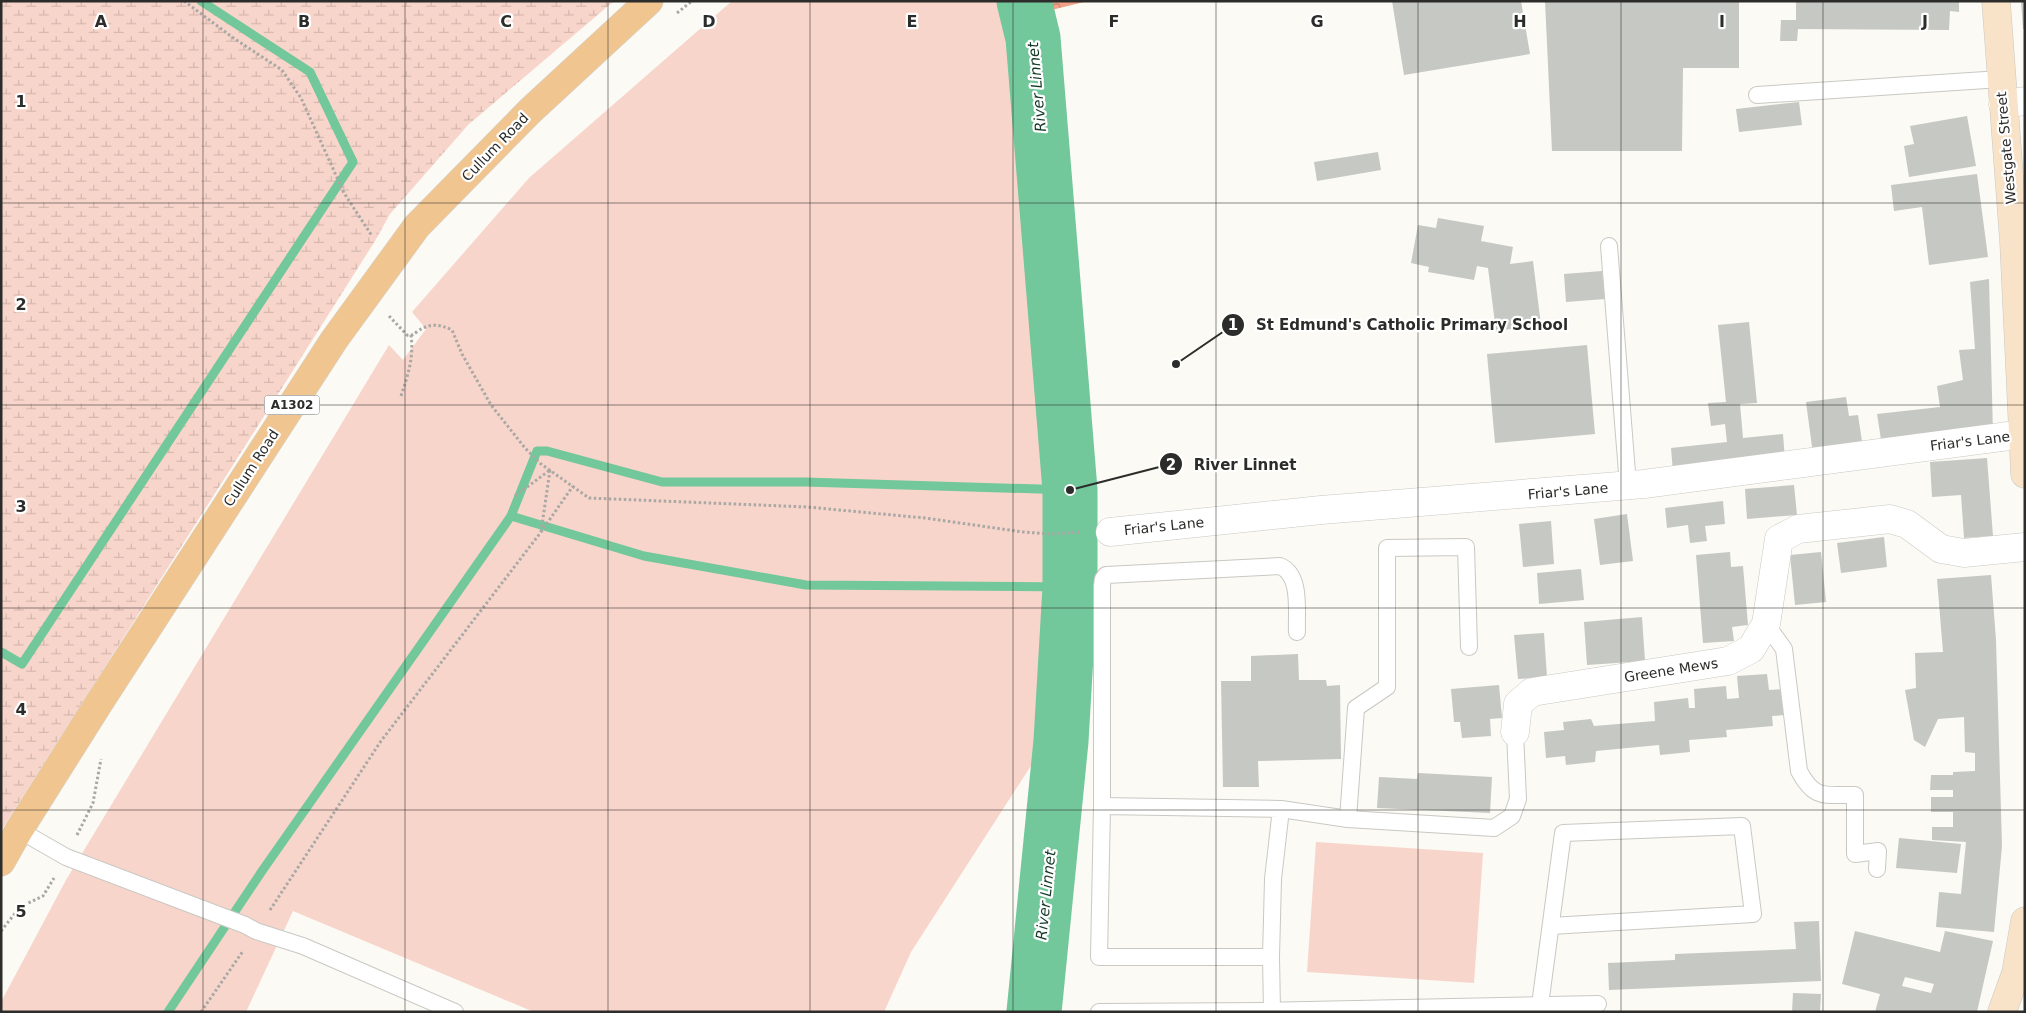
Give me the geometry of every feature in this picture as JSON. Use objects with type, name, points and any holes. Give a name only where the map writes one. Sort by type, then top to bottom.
[{"type":"main road","name":"Cullum Road","points":[[1,862],[19,830],[334,340],[417,226],[530,111],[649,1]]},
{"type":"street","name":"Westgate Street","points":[[1996,1],[2009,95],[2025,474]]},
{"type":"street","name":"Friar's Lane","points":[[1110,532],[1321,510],[1628,485],[2024,434]]},
{"type":"street","name":"Greene Mews","points":[[1515,732],[1518,704],[1532,692],[1728,662],[1751,649],[1766,624],[1779,539],[1798,528],[1890,519],[1907,524],[1941,549],[1964,553],[2025,546]]},
{"type":"street","points":[[2002,1012],[2020,973],[2025,920]]},
{"type":"lane","points":[[1757,95],[2009,95]]},
{"type":"lane","points":[[1608,246],[1628,485]]},
{"type":"lane","points":[[1348,819],[1356,708],[1387,687],[1387,548],[1466,547],[1469,647]]},
{"type":"lane","points":[[1271,956],[1099,957],[1103,579],[1106,575],[1280,566],[1286,568],[1294,582],[1297,632]]},
{"type":"lane","points":[[1766,624],[1784,649],[1799,771],[1807,786],[1818,794],[1855,795],[1855,854],[1878,852],[1877,869]]},
{"type":"lane","points":[[1102,806],[1281,808],[1348,819],[1494,828],[1512,816],[1518,799],[1515,732]]},
{"type":"lane","points":[[1279,1011],[1271,956],[1273,879],[1281,808]]},
{"type":"lane","points":[[1540,1005],[1563,833],[1742,826],[1753,914],[1551,926]]},
{"type":"lane","points":[[19,830],[66,857],[205,911],[303,946],[455,1012]]},
{"type":"lane","points":[[1100,1012],[1279,1011],[1598,1004]]},
{"type":"path","points":[[184,1],[232,37],[282,70],[301,98],[344,193],[375,241]]},
{"type":"path","points":[[675,15],[692,1]]},
{"type":"path","points":[[385,312],[407,335],[411,336]]},
{"type":"path","points":[[411,336],[424,327],[439,324],[452,330],[462,354],[491,405],[525,448],[541,464],[589,498],[807,507],[925,518],[1050,534],[1083,532]]},
{"type":"path","points":[[401,396],[409,372],[413,351],[411,336]]},
{"type":"path","points":[[515,496],[550,470]]},
{"type":"path","points":[[541,532],[550,470]]},
{"type":"path","points":[[201,1012],[251,928],[381,740],[541,532],[573,486]]},
{"type":"path","points":[[93,803],[100,761],[105,752]]},
{"type":"path","points":[[1,931],[20,907],[43,896]]},
{"type":"green space","points":[[1,1],[614,1],[468,125],[390,214],[375,241],[1,831]]},
{"type":"green space","points":[[732,1],[1009,1],[1036,212],[1050,519],[1043,747],[911,952],[884,1012],[534,1012],[293,911],[246,1012],[1,1012],[1,1002],[66,880],[389,345],[403,360],[426,329],[412,312],[529,178]]},
{"type":"green space","points":[[1008,1],[1088,1],[1011,20]]},
{"type":"green space","points":[[1316,842],[1483,853],[1474,983],[1307,972]]},
{"type":"building","points":[[1392,1],[1521,1],[1530,54],[1404,75]]},
{"type":"building","points":[[1545,1],[1739,1],[1739,68],[1683,68],[1682,151],[1552,151]]},
{"type":"building","points":[[1796,1],[1959,1],[1959,12],[1950,11],[1949,30],[1798,29],[1797,41],[1780,41],[1781,20],[1796,20]]},
{"type":"building","points":[[2021,1],[2025,1],[2025,29],[2023,29]]},
{"type":"building","points":[[1799,102],[1802,125],[1739,132],[1736,109]]},
{"type":"building","points":[[1967,116],[1976,166],[1909,177],[1904,146],[1914,144],[1910,126]]},
{"type":"building","points":[[1378,152],[1381,170],[1317,181],[1314,162]]},
{"type":"building","points":[[1977,174],[1988,257],[1929,265],[1922,207],[1894,211],[1891,185]]},
{"type":"building","points":[[1438,218],[1484,226],[1481,241],[1513,247],[1510,264],[1533,261],[1541,325],[1496,331],[1488,268],[1477,266],[1474,280],[1428,272],[1429,267],[1411,263],[1418,225],[1436,228]]},
{"type":"building","points":[[1602,271],[1605,299],[1566,302],[1564,274]]},
{"type":"building","points":[[1989,279],[1993,433],[1882,446],[1877,414],[1940,407],[1937,386],[1963,380],[1959,350],[1975,349],[1970,282]]},
{"type":"building","points":[[1749,322],[1757,403],[1740,404],[1743,438],[1783,434],[1785,460],[1673,472],[1671,448],[1727,442],[1725,424],[1711,426],[1708,403],[1726,402],[1718,325]]},
{"type":"building","points":[[1587,345],[1595,434],[1495,443],[1487,354]]},
{"type":"building","points":[[1846,397],[1849,416],[1858,415],[1863,448],[1813,454],[1806,402]]},
{"type":"building","points":[[1987,458],[1993,536],[1964,538],[1961,495],[1932,497],[1930,462]]},
{"type":"building","points":[[1794,485],[1797,515],[1747,519],[1745,489]]},
{"type":"building","points":[[1723,501],[1725,524],[1705,526],[1707,541],[1690,543],[1688,525],[1667,528],[1665,508]]},
{"type":"building","points":[[1627,514],[1633,561],[1600,565],[1594,519]]},
{"type":"building","points":[[1551,521],[1554,564],[1523,567],[1519,524]]},
{"type":"building","points":[[1884,537],[1887,567],[1841,573],[1837,543]]},
{"type":"building","points":[[1730,552],[1731,567],[1743,566],[1748,625],[1732,627],[1734,641],[1703,643],[1696,555]]},
{"type":"building","points":[[1821,552],[1826,602],[1795,605],[1790,555]]},
{"type":"building","points":[[1581,569],[1584,600],[1539,604],[1537,573]]},
{"type":"building","points":[[1991,575],[1996,640],[2002,846],[1994,932],[1936,927],[1939,892],[1961,894],[1966,842],[1932,840],[1932,827],[1953,827],[1953,812],[1931,812],[1931,797],[1953,797],[1953,790],[1930,790],[1931,775],[1953,775],[1953,772],[1975,771],[1975,753],[1965,752],[1964,717],[1938,719],[1925,747],[1914,740],[1905,690],[1916,688],[1915,653],[1943,652],[1937,579]]},
{"type":"building","points":[[1642,617],[1645,661],[1587,665],[1584,622]]},
{"type":"building","points":[[1544,633],[1547,677],[1518,679],[1514,635]]},
{"type":"building","points":[[1298,654],[1299,680],[1326,680],[1327,686],[1340,685],[1341,759],[1258,761],[1259,787],[1223,787],[1221,681],[1251,681],[1251,656]]},
{"type":"building","points":[[1767,674],[1769,690],[1785,689],[1787,715],[1772,716],[1773,726],[1726,730],[1727,737],[1689,740],[1690,752],[1660,755],[1659,745],[1596,751],[1595,762],[1566,765],[1565,756],[1546,758],[1544,732],[1564,730],[1563,722],[1591,719],[1594,726],[1655,721],[1654,702],[1688,698],[1689,708],[1695,708],[1694,689],[1726,686],[1727,699],[1739,698],[1737,676]]},
{"type":"building","points":[[1499,685],[1502,718],[1490,719],[1491,736],[1462,738],[1460,722],[1454,722],[1451,689]]},
{"type":"building","points":[[1418,773],[1492,777],[1490,813],[1377,808],[1379,777],[1417,779]]},
{"type":"building","points":[[1899,838],[1961,844],[1957,873],[1896,868]]},
{"type":"building","points":[[1819,921],[1821,981],[1609,990],[1608,963],[1675,960],[1675,954],[1796,949],[1794,922]]},
{"type":"building","points":[[1855,931],[1940,952],[1945,931],[1993,941],[1977,1012],[1875,1012],[1880,994],[1842,984]],"holes":[[[1905,977],[1934,984],[1931,993],[1902,986]]]},
{"type":"building","points":[[1793,993],[1821,994],[1820,1012],[1792,1012]]},
{"type":"waterway","points":[[1,652],[22,664],[353,162],[310,72],[201,1]]},
{"type":"waterway","name":"River Linnet","points":[[1024,1],[1033,38],[1070,490],[1070,587],[1061,741],[1034,1012]]},
{"type":"waterway","points":[[168,1012],[262,871],[511,516],[537,451],[547,451],[662,482],[805,482],[1070,490]]},
{"type":"waterway","points":[[511,516],[644,556],[806,585],[1070,587]]},
{"type":"place","name":"St Edmund's Catholic Primary School","points":[[1176,364]]},
{"type":"place","name":"River Linnet","points":[[1070,490]]}]
